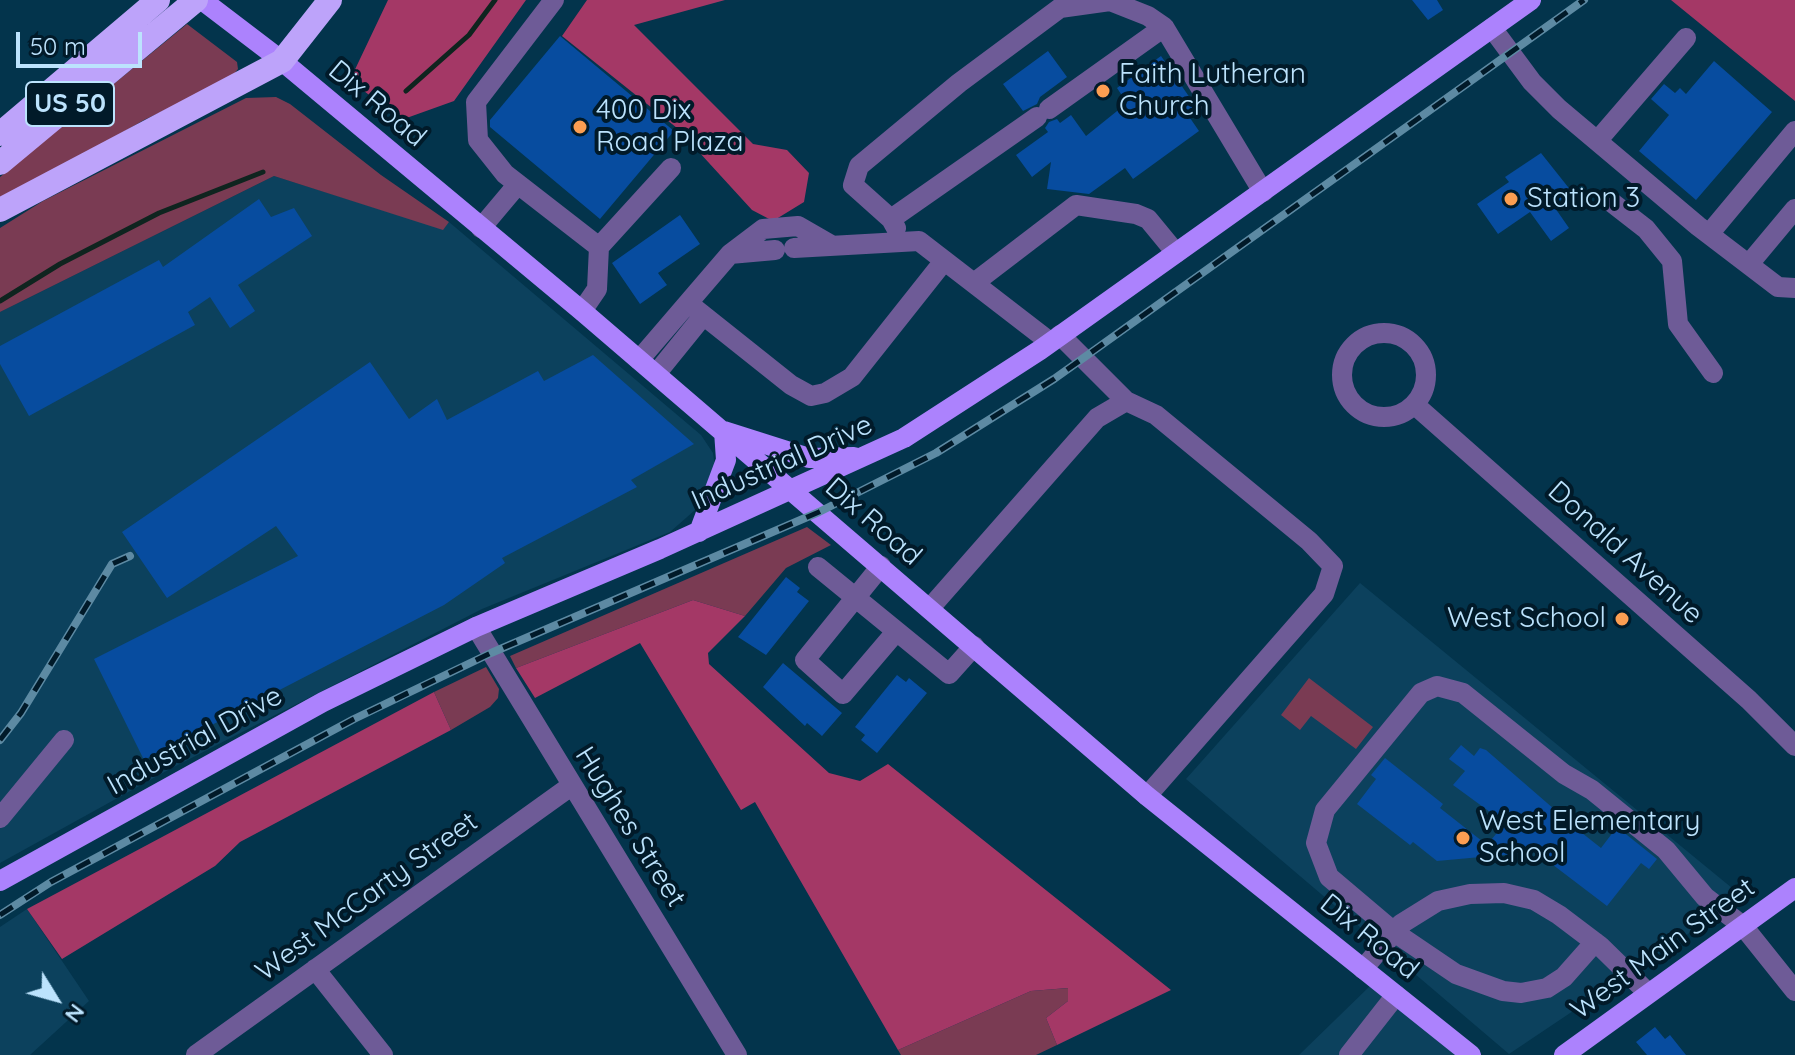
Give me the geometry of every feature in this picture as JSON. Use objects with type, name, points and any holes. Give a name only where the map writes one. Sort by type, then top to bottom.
[{"type":"highway","name":"US 50","points":[[0,134],[158,0]]},
{"type":"highway","name":"US 50","points":[[0,163],[199,0]]},
{"type":"highway","points":[[0,210],[282,61],[330,0]]},
{"type":"main road","name":"Dix Road","points":[[199,0],[282,61],[582,311],[1147,796],[1471,1055]]},
{"type":"main road","name":"Industrial Drive","points":[[0,881],[323,702],[476,627],[699,532],[904,438],[1055,339],[1531,0]]},
{"type":"main road","points":[[699,532],[726,460],[724,431],[809,458],[865,457]]},
{"type":"main road","name":"West Main Street","points":[[1564,1055],[1795,888]]},
{"type":"street","points":[[554,0],[476,102],[478,140],[518,184],[599,247]]},
{"type":"street","points":[[904,242],[891,219],[853,185],[859,166],[959,83],[1060,8],[1110,1],[1148,16],[1164,27],[1263,192]]},
{"type":"street","points":[[891,219],[1164,27]]},
{"type":"street","points":[[1492,28],[1532,82],[1598,140],[1709,234],[1778,287],[1795,288]]},
{"type":"street","points":[[1598,140],[1686,38]]},
{"type":"street","points":[[1709,234],[1795,131]]},
{"type":"street","points":[[582,311],[597,289],[599,247],[671,168]]},
{"type":"street","points":[[481,228],[518,184]]},
{"type":"street","points":[[1610,201],[1646,229],[1672,261],[1678,324],[1713,373]]},
{"type":"street","points":[[974,283],[1076,205],[1136,214],[1148,219],[1176,253]]},
{"type":"street","points":[[1749,264],[1795,209]]},
{"type":"street","points":[[656,374],[730,254],[763,229],[798,226],[831,245]]},
{"type":"street","points":[[730,254],[919,241],[1055,339],[1126,401],[1156,415],[1309,541],[1333,566],[1324,594],[1147,796]]},
{"type":"street","points":[[696,310],[791,385],[811,396],[852,377],[944,261]]},
{"type":"street","points":[[639,360],[696,310]]},
{"type":"street","points":[[1376,333],[1390,333],[1414,344],[1422,355],[1426,381],[1415,405],[1392,417],[1379,418],[1355,406],[1347,396],[1342,370],[1353,346],[1376,333]]},
{"type":"street","points":[[930,608],[1097,418],[1126,401]]},
{"type":"street","name":"Donald Avenue","points":[[1415,405],[1749,700],[1795,746]]},
{"type":"street","points":[[881,566],[805,660],[843,694],[895,633]]},
{"type":"street","points":[[818,567],[854,600],[949,674],[974,646]]},
{"type":"street","name":"Hughes Street","points":[[476,627],[737,1055]]},
{"type":"street","points":[[1595,942],[1564,977],[1547,988],[1521,993],[1503,991],[1456,974],[1394,932],[1329,877],[1319,855],[1317,832],[1331,801],[1421,693],[1437,686],[1463,693],[1666,850],[1705,897],[1743,926],[1795,991]]},
{"type":"street","points":[[0,818],[64,740]]},
{"type":"street","name":"West McCarty Street","points":[[196,1055],[571,786]]},
{"type":"street","points":[[1363,969],[1394,932],[1438,901],[1470,894],[1504,893],[1534,900],[1595,942],[1648,993]]},
{"type":"street","points":[[315,969],[383,1055]]},
{"type":"street","points":[[1349,1055],[1396,995]]},
{"type":"shaded area","points":[[388,0],[526,0],[454,101],[401,120],[350,80]]},
{"type":"shaded area","points":[[587,0],[725,0],[634,25],[753,144],[787,150],[809,173],[804,202],[773,221],[752,210],[677,128],[562,36]]},
{"type":"shaded area","points":[[1671,0],[1795,0],[1795,101]]},
{"type":"shaded area","points":[[187,24],[237,62],[238,69],[229,80],[144,120],[0,203],[0,177]]},
{"type":"shaded area","points":[[276,97],[290,104],[381,175],[449,222],[443,230],[274,176],[0,312],[0,228],[43,201],[246,98]]},
{"type":"shaded area","points":[[274,176],[443,229],[449,222],[701,435],[713,453],[715,467],[703,503],[670,532],[482,609],[170,769],[0,863],[0,312]]},
{"type":"shaded area","points":[[807,527],[831,545],[786,568],[745,616],[693,600],[516,668],[510,656]]},
{"type":"shaded area","name":"West Elementary School","points":[[1360,583],[1743,897],[1509,1054],[1186,779]]},
{"type":"shaded area","points":[[693,600],[745,616],[708,653],[709,664],[829,773],[860,781],[888,764],[1171,990],[1057,1045],[1046,1018],[1068,1001],[1068,988],[1031,991],[898,1050],[755,802],[741,810],[640,643],[535,698],[516,668]]},
{"type":"shaded area","points":[[486,667],[499,689],[498,698],[490,707],[451,730],[434,692]]},
{"type":"shaded area","points":[[1309,678],[1373,727],[1356,749],[1311,716],[1300,730],[1281,715]]},
{"type":"shaded area","points":[[434,692],[451,730],[240,842],[215,866],[62,959],[27,909]]},
{"type":"shaded area","points":[[27,909],[89,1001],[30,1055],[0,1055],[0,927]]},
{"type":"shaded area","points":[[1371,985],[1455,1055],[1299,1055]]},
{"type":"shaded area","points":[[1069,988],[1068,1001],[1046,1018],[1057,1045],[1036,1055],[901,1055],[898,1050],[1031,991]]},
{"type":"building","points":[[1412,0],[1437,0],[1443,10],[1428,20]]},
{"type":"building","name":"400 Dix Road Plaza","points":[[560,36],[674,131],[600,219],[490,127],[490,120]]},
{"type":"building","points":[[1048,51],[1067,77],[1040,97],[1037,104],[1023,111],[1003,84]]},
{"type":"building","points":[[1161,56],[1199,111],[1190,118],[1199,131],[1133,179],[1125,168],[1089,194],[1047,189],[1051,162],[1032,177],[1016,155],[1048,132],[1045,128],[1049,122],[1057,119],[1060,123],[1071,115],[1086,136],[1127,103],[1117,88]]},
{"type":"building","points":[[1714,61],[1772,112],[1696,200],[1639,151],[1669,115],[1651,99],[1664,84],[1675,93],[1680,88],[1686,94]]},
{"type":"building","points":[[1541,153],[1572,192],[1553,205],[1569,228],[1551,241],[1530,212],[1498,234],[1477,204],[1509,182],[1505,177]]},
{"type":"building","points":[[259,199],[271,217],[294,208],[312,236],[238,285],[255,311],[230,328],[210,297],[188,312],[195,325],[29,416],[0,364],[0,346],[159,260],[163,267]]},
{"type":"building","points":[[680,215],[700,244],[658,273],[667,285],[640,304],[612,263]]},
{"type":"building","points":[[593,355],[694,444],[631,480],[637,487],[502,558],[505,563],[444,605],[144,760],[94,659],[298,556],[276,526],[167,598],[122,532],[370,362],[409,419],[437,399],[447,420],[538,371],[544,381]]},
{"type":"building","points":[[786,577],[800,588],[797,592],[809,601],[766,655],[738,637]]},
{"type":"building","points":[[783,663],[842,713],[822,736],[807,723],[805,726],[763,687]]},
{"type":"building","points":[[897,675],[906,682],[909,678],[927,693],[877,753],[861,740],[865,735],[855,727]]},
{"type":"building","points":[[1461,745],[1474,756],[1480,748],[1486,750],[1569,822],[1582,827],[1582,833],[1601,848],[1617,827],[1657,859],[1649,869],[1641,863],[1607,906],[1536,852],[1437,861],[1413,842],[1410,845],[1357,804],[1376,779],[1371,775],[1385,758],[1443,804],[1440,808],[1487,845],[1505,823],[1453,785],[1465,771],[1449,759]]},
{"type":"building","points":[[1655,1027],[1665,1039],[1670,1035],[1686,1055],[1647,1055],[1636,1042]]},
{"type":"waterway","points":[[406,91],[469,35],[495,0]]},
{"type":"waterway","points":[[0,301],[60,264],[159,213],[263,172]]},
{"type":"railway","points":[[0,915],[51,882],[354,719],[491,653],[819,512],[936,453],[1054,379],[1584,0]]},
{"type":"railway","points":[[0,740],[21,713],[112,564],[130,556]]},
{"type":"place","name":"Faith Lutheran Church","points":[[1103,91]]},
{"type":"place","name":"400 Dix Road Plaza","points":[[580,127]]},
{"type":"place","name":"Station 3","points":[[1511,199]]},
{"type":"place","name":"West School","points":[[1622,619]]},
{"type":"place","name":"West Elementary School","points":[[1463,838]]}]
